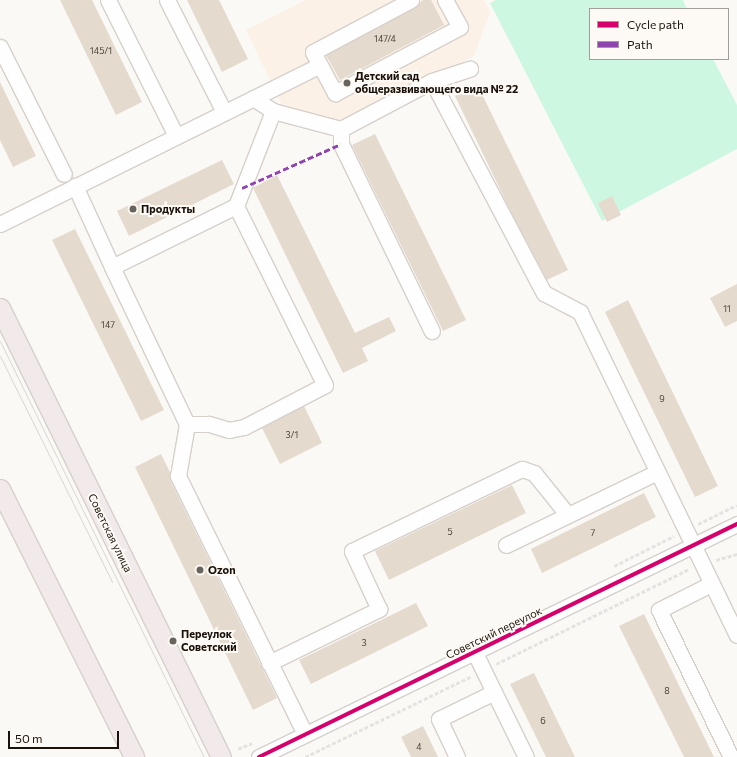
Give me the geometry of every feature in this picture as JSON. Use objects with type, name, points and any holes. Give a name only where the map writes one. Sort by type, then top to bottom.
[{"type":"main road","name":"Советская улица","points":[[0,308],[221,757]]},
{"type":"main road","points":[[0,489],[134,757]]},
{"type":"street","points":[[108,0],[176,136]]},
{"type":"street","points":[[167,0],[224,112]]},
{"type":"street","points":[[411,0],[313,52],[335,93],[460,27],[445,0]]},
{"type":"street","points":[[0,47],[64,174]]},
{"type":"street","points":[[0,224],[320,65]]},
{"type":"street","points":[[253,98],[273,111],[341,129],[432,81],[470,69]]},
{"type":"street","points":[[432,81],[544,293],[580,312],[701,564],[737,635]]},
{"type":"street","points":[[112,267],[236,206],[273,111]]},
{"type":"street","points":[[341,129],[341,144],[432,331]]},
{"type":"street","points":[[75,186],[187,424],[178,476],[305,734]]},
{"type":"street","points":[[187,424],[209,424],[229,430],[244,427],[325,385],[236,206]]},
{"type":"street","points":[[269,663],[379,610],[352,551],[522,469],[534,473],[567,514]]},
{"type":"street","points":[[506,545],[567,514],[657,472]]},
{"type":"street","name":"Советский переулок","points":[[259,757],[737,524]]},
{"type":"street","points":[[711,584],[659,610],[731,757]]},
{"type":"street","points":[[475,653],[526,757]]},
{"type":"street","points":[[458,757],[439,719],[494,692]]},
{"type":"path","points":[[305,757],[701,564],[737,554]]},
{"type":"shaded area","name":"Детский сад общеразвивающего вида № 22","points":[[306,0],[484,0],[490,12],[474,56],[339,125],[284,109],[246,30]]},
{"type":"green space","points":[[496,0],[683,0],[687,8],[589,8],[589,60],[714,60],[737,105],[737,149],[602,221],[490,3]]},
{"type":"building","points":[[60,0],[92,0],[142,102],[116,115]]},
{"type":"building","points":[[187,0],[219,0],[248,59],[222,72]]},
{"type":"building","points":[[423,0],[431,0],[444,25],[340,80],[326,55],[415,8]]},
{"type":"building","points":[[0,82],[36,156],[13,167],[0,140]]},
{"type":"building","points":[[477,84],[568,270],[547,280],[511,212],[455,96]]},
{"type":"building","points":[[375,134],[466,320],[443,331],[352,145]]},
{"type":"building","points":[[222,160],[234,184],[129,236],[117,211]]},
{"type":"building","points":[[277,175],[355,333],[389,317],[396,331],[362,348],[368,361],[343,373],[253,188]]},
{"type":"building","points":[[612,196],[621,215],[607,222],[598,203]]},
{"type":"building","points":[[75,229],[164,410],[141,421],[52,240]]},
{"type":"building","points":[[737,284],[737,321],[725,327],[710,298]]},
{"type":"building","points":[[628,300],[718,486],[695,497],[605,312]]},
{"type":"building","points":[[304,406],[322,443],[280,464],[262,428]]},
{"type":"building","points":[[161,454],[170,472],[170,480],[277,698],[253,710],[135,467]]},
{"type":"building","points":[[512,485],[526,513],[389,580],[375,551]]},
{"type":"building","points":[[644,493],[656,517],[542,573],[531,549]]},
{"type":"building","points":[[416,603],[428,626],[311,684],[299,660]]},
{"type":"building","points":[[644,614],[714,757],[684,757],[619,626]]},
{"type":"building","points":[[534,673],[575,757],[546,757],[510,684]]},
{"type":"building","points":[[423,726],[438,757],[411,757],[401,737]]},
{"type":"tram line","points":[[0,341],[204,757]]},
{"type":"tram line","points":[[0,356],[112,582]]},
{"type":"marked path","points":[[242,188],[341,144]]},
{"type":"cycle path","points":[[259,757],[737,524]]},
{"type":"place","name":"Детский сад общеразвивающего вида № 22","points":[[347,83]]},
{"type":"place","name":"Продукты","points":[[133,209]]},
{"type":"place","name":"Ozon","points":[[200,570]]},
{"type":"place","name":"Переулок Советский","points":[[173,641]]}]
